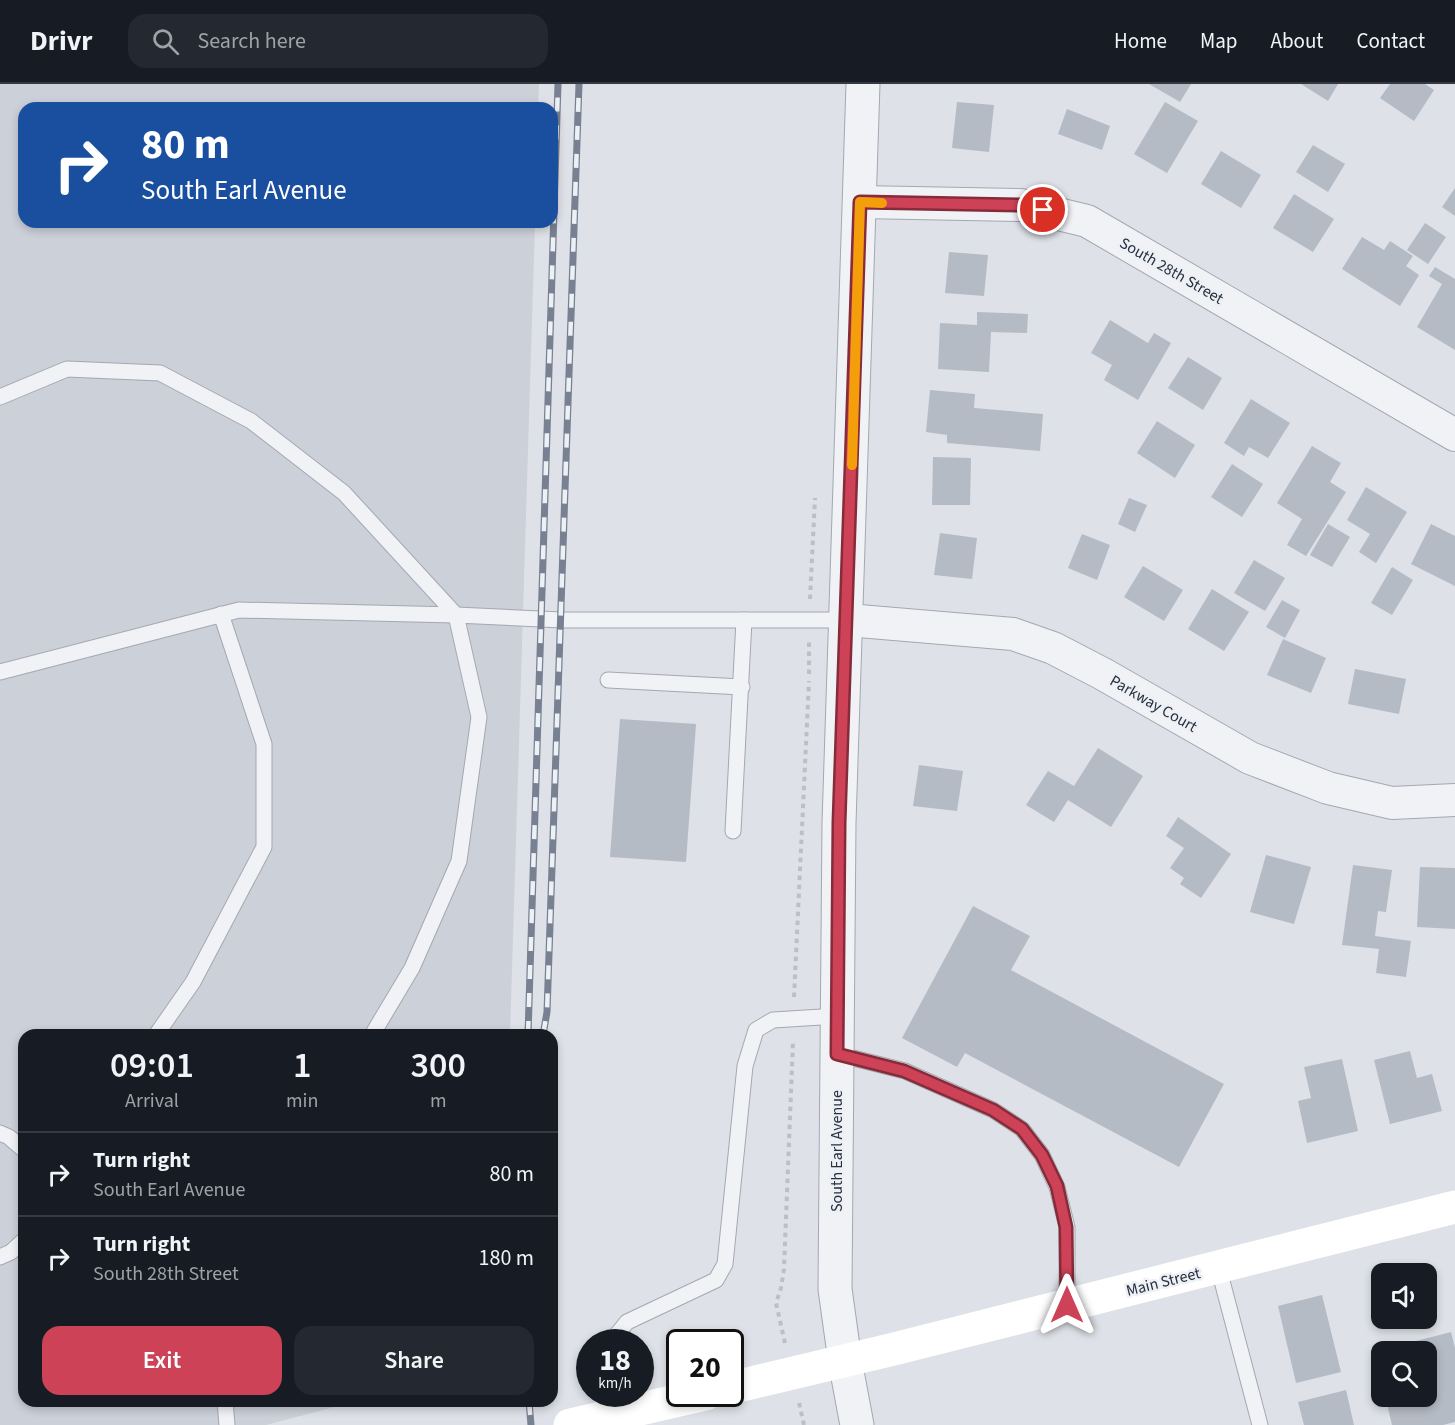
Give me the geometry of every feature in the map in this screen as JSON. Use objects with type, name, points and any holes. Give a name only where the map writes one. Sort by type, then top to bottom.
[{"type":"main road","name":"Main Street","points":[[744,1385],[1455,1207]]},
{"type":"main road","points":[[570,1425],[606,1412],[666,1401]]},
{"type":"street","name":"South Earl Avenue","points":[[857,1425],[835,1289],[839,823],[862,84]]},
{"type":"street","name":"South 28th Street","points":[[860,202],[1021,205],[1087,221],[1455,435]]},
{"type":"street","name":"Parkway Court","points":[[847,620],[1013,634],[1053,648],[1103,674],[1250,758],[1328,788],[1392,803],[1455,800]]},
{"type":"lane","points":[[0,397],[67,369],[160,373],[251,421],[344,493],[456,615],[479,717],[459,861],[412,969],[376,1029]]},
{"type":"lane","points":[[0,672],[239,610],[562,620],[847,620]]},
{"type":"lane","points":[[160,1029],[193,982],[264,847],[264,744],[221,614]]},
{"type":"lane","points":[[733,831],[744,620]]},
{"type":"lane","points":[[608,680],[742,687]]},
{"type":"lane","points":[[621,1329],[627,1322],[716,1280],[724,1264],[745,1066],[756,1030],[773,1020],[838,1017]]},
{"type":"lane","points":[[837,1054],[904,1071],[993,1110],[1022,1129],[1042,1155],[1057,1186],[1066,1227],[1067,1305]]},
{"type":"lane","points":[[0,1133],[18,1145]]},
{"type":"lane","points":[[0,1257],[18,1246]]},
{"type":"lane","points":[[1218,1266],[1260,1425]]},
{"type":"lane","points":[[226,1407],[227,1425]]},
{"type":"path","points":[[776,1303],[784,1269],[815,490]]},
{"type":"shaded area","points":[[0,84],[539,84],[538,102],[18,102],[18,228],[535,228],[510,1029],[18,1029],[18,1407],[334,1407],[266,1425],[0,1425]]},
{"type":"building","points":[[1149,84],[1191,84],[1180,102]]},
{"type":"building","points":[[1301,84],[1338,84],[1328,101]]},
{"type":"building","points":[[1390,84],[1425,84],[1434,90],[1414,121],[1380,98]]},
{"type":"building","points":[[957,102],[994,105],[989,152],[952,148]]},
{"type":"building","points":[[1165,102],[1198,121],[1167,173],[1134,154]]},
{"type":"building","points":[[1067,109],[1110,126],[1102,150],[1058,134]]},
{"type":"building","points":[[1313,145],[1345,164],[1328,192],[1296,172]]},
{"type":"building","points":[[1221,151],[1261,175],[1241,208],[1201,184]]},
{"type":"building","points":[[1455,188],[1455,216],[1442,207]]},
{"type":"building","points":[[1294,194],[1334,219],[1313,252],[1273,228]]},
{"type":"building","points":[[1425,223],[1446,237],[1428,264],[1407,250]]},
{"type":"building","points":[[1362,237],[1384,250],[1390,241],[1413,256],[1406,266],[1419,275],[1400,306],[1342,269]]},
{"type":"building","points":[[949,252],[988,255],[984,296],[945,293]]},
{"type":"building","points":[[1435,267],[1455,279],[1455,350],[1417,327],[1442,284],[1429,276]]},
{"type":"building","points":[[977,312],[1028,314],[1027,333],[991,332],[989,372],[938,369],[940,323],[977,325]]},
{"type":"building","points":[[1110,320],[1148,343],[1154,333],[1171,343],[1138,400],[1104,380],[1112,365],[1091,353]]},
{"type":"building","points":[[1188,357],[1222,378],[1203,410],[1168,388]]},
{"type":"building","points":[[930,390],[975,394],[974,408],[1043,414],[1040,451],[947,443],[947,435],[926,432]]},
{"type":"building","points":[[1251,399],[1290,423],[1268,458],[1249,447],[1244,456],[1224,443]]},
{"type":"building","points":[[1157,421],[1195,445],[1175,478],[1137,453]]},
{"type":"building","points":[[1312,446],[1341,463],[1330,482],[1346,492],[1306,556],[1287,545],[1302,519],[1277,503]]},
{"type":"building","points":[[933,457],[971,458],[970,505],[932,505]]},
{"type":"building","points":[[1232,464],[1263,484],[1242,517],[1211,497]]},
{"type":"building","points":[[1366,487],[1407,512],[1376,563],[1359,552],[1370,534],[1347,520]]},
{"type":"building","points":[[1129,498],[1147,505],[1135,532],[1118,524]]},
{"type":"building","points":[[1328,524],[1350,537],[1332,567],[1310,555]]},
{"type":"building","points":[[1431,524],[1455,536],[1455,586],[1411,564]]},
{"type":"building","points":[[940,533],[977,538],[972,579],[934,575]]},
{"type":"building","points":[[1082,534],[1110,545],[1097,580],[1068,568]]},
{"type":"building","points":[[1254,560],[1285,578],[1265,611],[1234,593]]},
{"type":"building","points":[[1143,566],[1183,590],[1164,621],[1124,597]]},
{"type":"building","points":[[1392,567],[1413,580],[1392,615],[1371,603]]},
{"type":"building","points":[[1212,589],[1249,612],[1224,651],[1188,629]]},
{"type":"building","points":[[1282,600],[1300,610],[1285,638],[1266,627]]},
{"type":"building","points":[[1283,639],[1326,658],[1311,693],[1267,675]]},
{"type":"building","points":[[1355,669],[1406,679],[1399,714],[1348,704]]},
{"type":"building","points":[[620,719],[696,724],[686,862],[610,857]]},
{"type":"building","points":[[1098,748],[1143,776],[1111,827],[1068,800],[1054,822],[1026,805],[1048,771],[1074,786]]},
{"type":"building","points":[[919,765],[963,771],[957,811],[913,806]]},
{"type":"building","points":[[1178,817],[1231,854],[1201,898],[1180,884],[1184,878],[1170,868],[1184,848],[1166,836]]},
{"type":"building","points":[[1266,855],[1311,867],[1294,924],[1250,912]]},
{"type":"building","points":[[1353,865],[1392,870],[1386,912],[1378,911],[1375,936],[1411,941],[1406,977],[1376,973],[1379,949],[1342,945]]},
{"type":"building","points":[[1420,867],[1455,868],[1455,929],[1417,927]]},
{"type":"building","points":[[973,906],[1030,936],[1011,970],[1224,1084],[1179,1167],[965,1053],[957,1067],[902,1038]]},
{"type":"building","points":[[1410,1051],[1417,1078],[1432,1074],[1442,1111],[1390,1124],[1374,1060]]},
{"type":"building","points":[[1342,1059],[1358,1131],[1307,1143],[1298,1101],[1311,1098],[1304,1067]]},
{"type":"building","points":[[1322,1295],[1341,1372],[1296,1383],[1278,1306]]},
{"type":"building","points":[[1451,1332],[1455,1348],[1455,1422],[1443,1425],[1392,1425],[1388,1407],[1437,1407],[1437,1341],[1416,1341]]},
{"type":"building","points":[[1346,1390],[1354,1425],[1304,1425],[1298,1402]]},
{"type":"railway","points":[[557,102],[558,84]]},
{"type":"railway","points":[[544,1029],[547,1012],[579,84]]},
{"type":"railway","points":[[528,1029],[553,228]]},
{"type":"railway","points":[[530,1407],[531,1425]]},
{"type":"slow traffic","points":[[852,465],[860,202],[882,203]]},
{"type":"route","points":[[1043,210],[1021,205],[860,202],[839,823],[837,1054],[904,1071],[993,1110],[1022,1129],[1042,1155],[1057,1186],[1066,1227],[1067,1305]]}]
